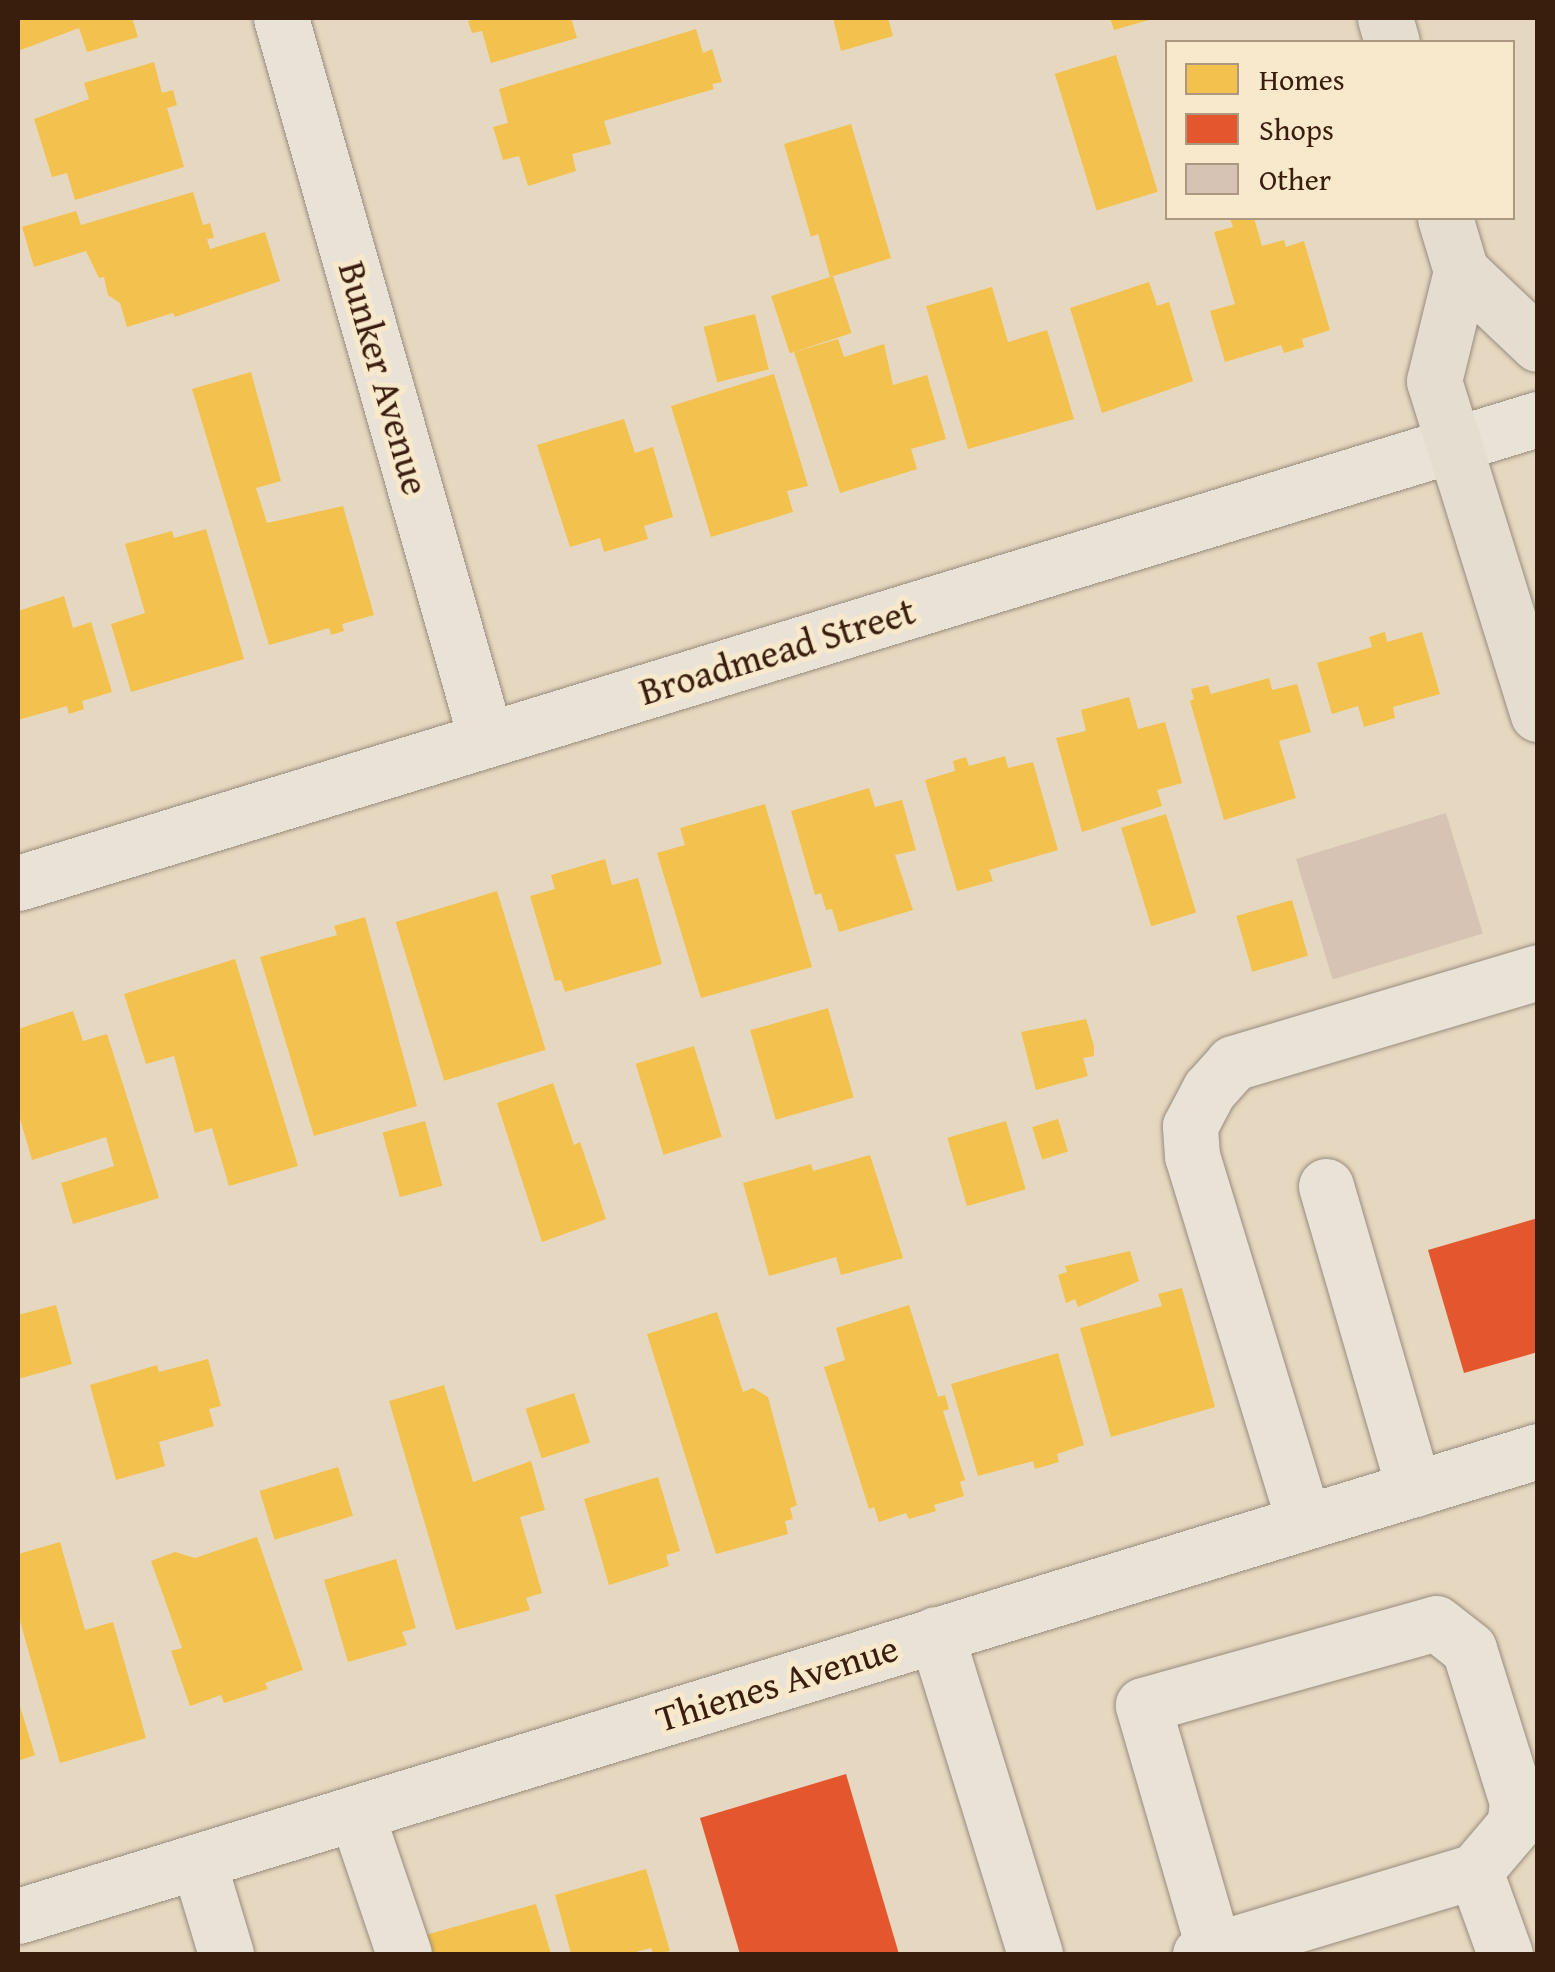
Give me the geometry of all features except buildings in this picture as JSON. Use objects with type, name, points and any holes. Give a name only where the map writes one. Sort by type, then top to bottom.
[{"type":"main road","points":[[1446,220],[1461,271],[1538,344]]},
{"type":"main road","points":[[1461,271],[1434,381],[1538,714]]},
{"type":"street","name":"Bunker Avenue","points":[[282,18],[486,739]]},
{"type":"street","name":"Broadmead Street","points":[[18,883],[1538,420]]},
{"type":"street","points":[[1304,1522],[1192,1156],[1190,1126],[1210,1090],[1233,1062],[1538,972]]},
{"type":"street","points":[[1326,1186],[1414,1489]]},
{"type":"street","name":"Thienes Avenue","points":[[18,1916],[1538,1451]]},
{"type":"street","points":[[1436,1623],[1469,1649],[1517,1802],[1514,1825],[1475,1871],[1207,1952],[1143,1705],[1436,1623]]},
{"type":"street","points":[[936,1634],[1035,1954]]},
{"type":"street","points":[[356,1813],[404,1954]]},
{"type":"street","points":[[198,1861],[226,1954]]},
{"type":"street","points":[[1475,1871],[1505,1954]]}]
